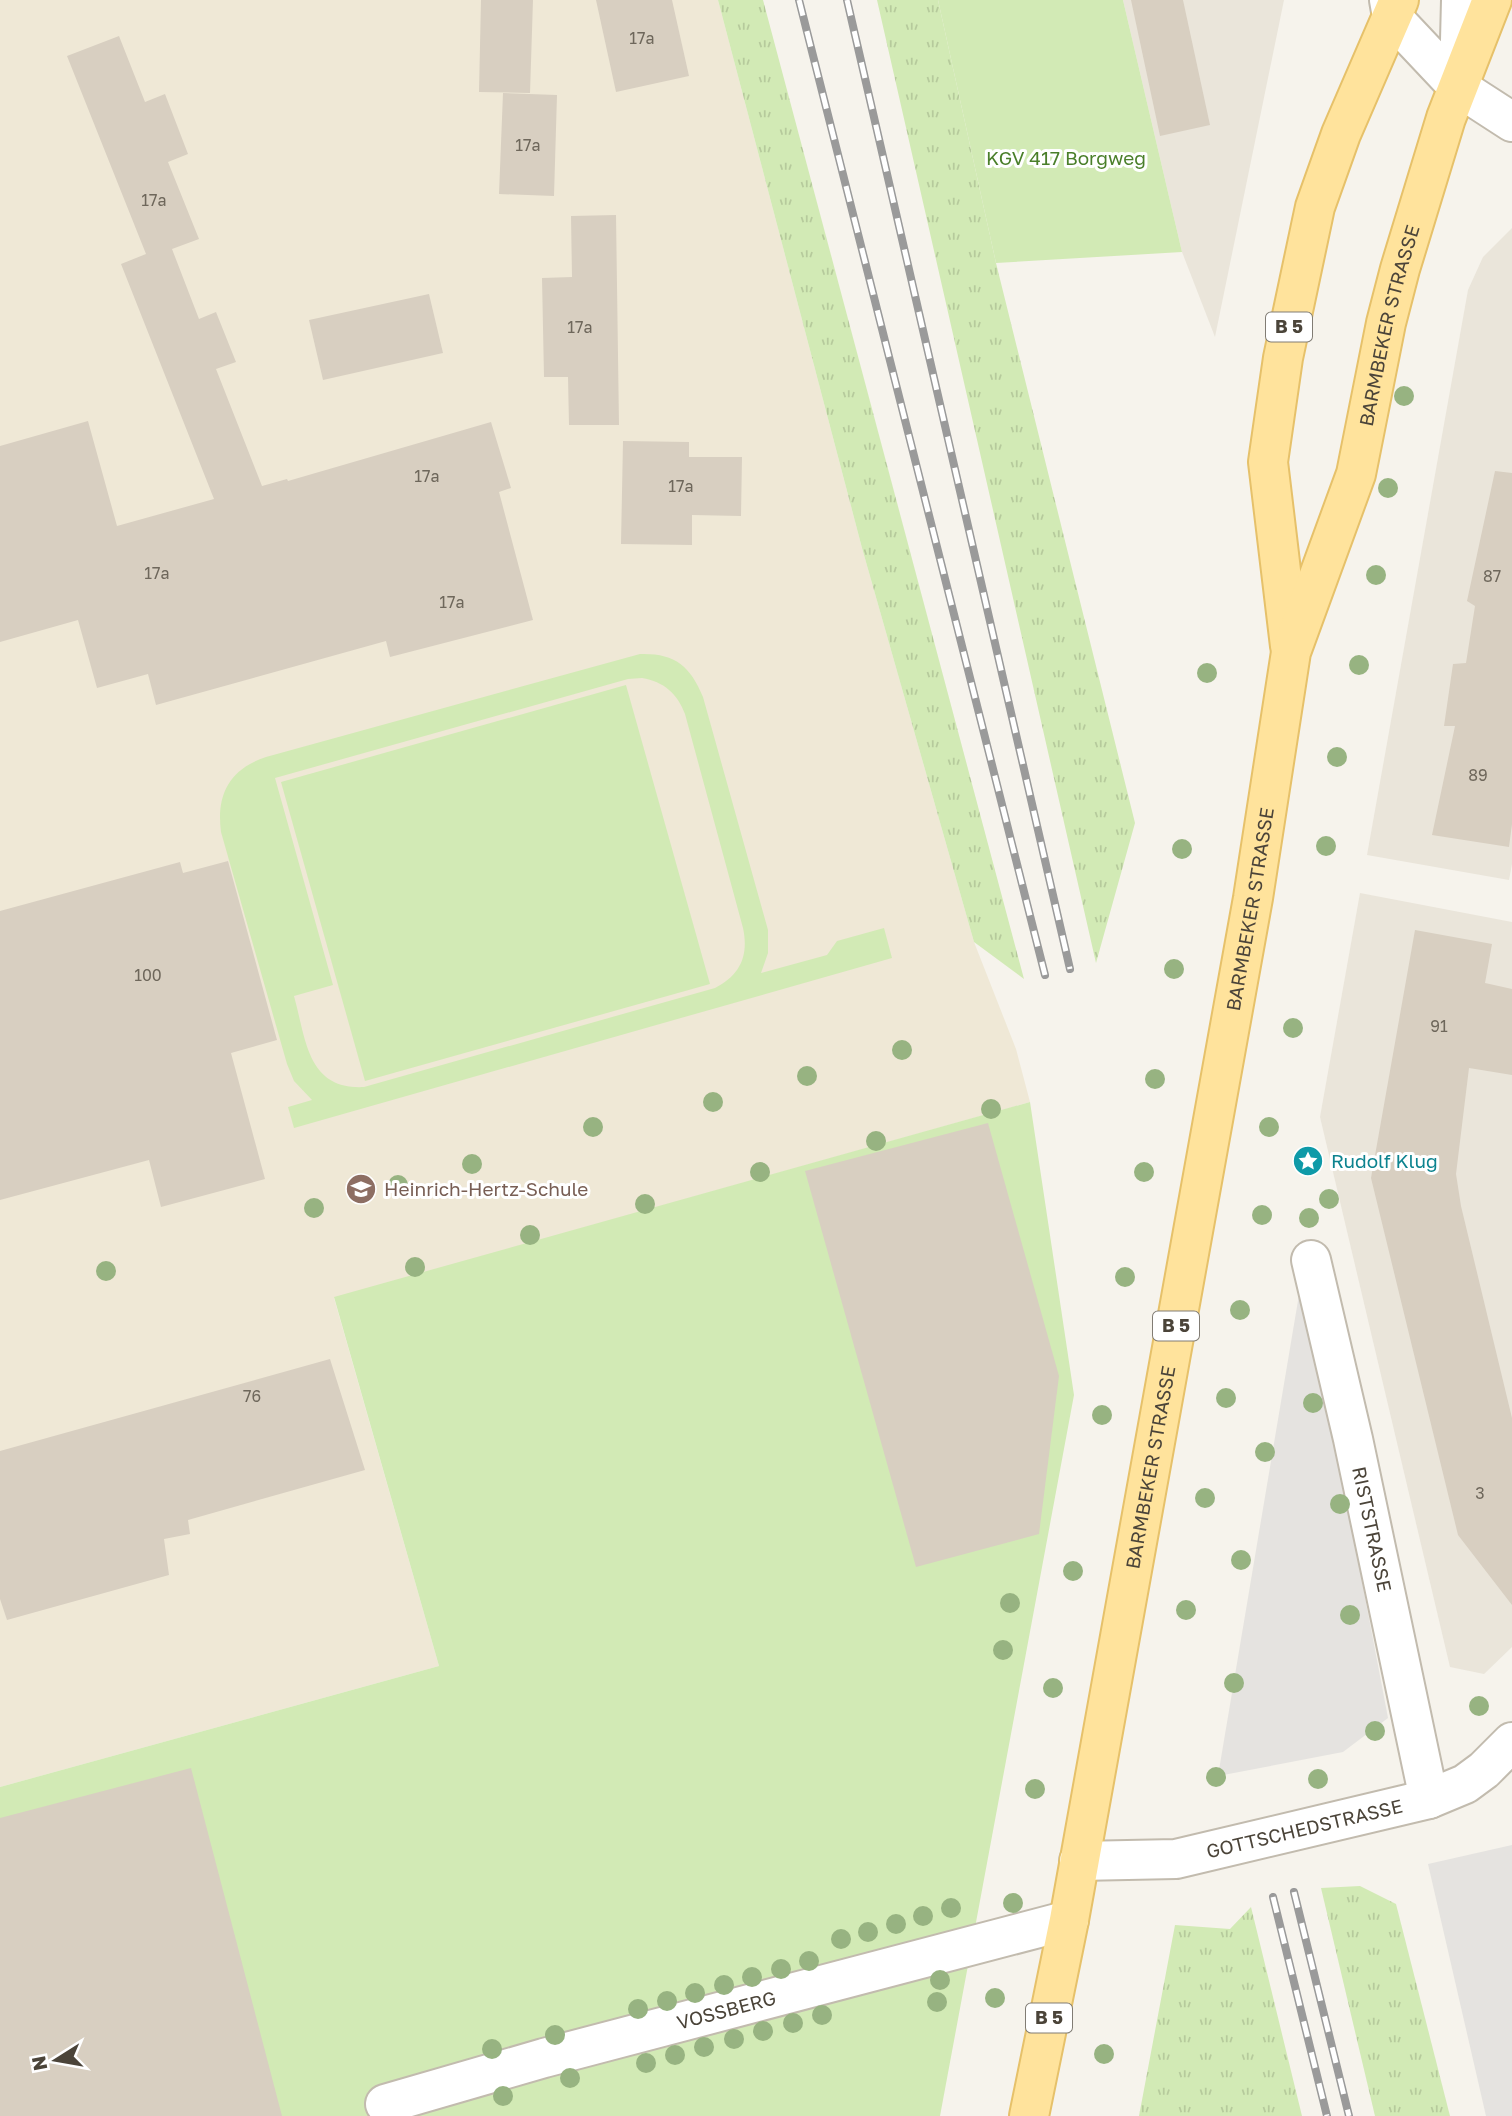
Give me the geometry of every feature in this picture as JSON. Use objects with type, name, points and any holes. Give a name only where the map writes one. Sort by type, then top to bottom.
[{"type":"main road","name":"BARMBEKER STRASSE","points":[[1028,2116],[1069,1920],[1254,898],[1290,652],[1356,474],[1399,269],[1446,118],[1492,0]]},
{"type":"main road","name":"BARMBEKER STRASSE","points":[[1290,652],[1268,462],[1283,358],[1315,207],[1341,134],[1393,6]]},
{"type":"street","points":[[1458,87],[1461,0]]},
{"type":"street","points":[[1393,6],[1458,87],[1512,122]]},
{"type":"street","name":"RISTSTRASSE","points":[[1311,1260],[1353,1439],[1429,1799]]},
{"type":"street","name":"GOTTSCHEDSTRASSE","points":[[1079,1861],[1176,1859],[1429,1799],[1465,1784],[1484,1770],[1512,1742]]},
{"type":"street","name":"VOSSBERG","points":[[385,2104],[557,2055],[1069,1920]]},
{"type":"shaded area","points":[[0,0],[718,0],[862,548],[974,942],[1016,1049],[1030,1102],[334,1298],[439,1666],[0,1787]]},
{"type":"shaded area","points":[[1123,0],[1284,0],[1215,337],[1182,252]]},
{"type":"shaded area","points":[[1512,228],[1512,864],[1509,880],[1367,855],[1468,290],[1483,257]]},
{"type":"shaded area","points":[[1360,893],[1512,922],[1512,1647],[1484,1674],[1450,1667],[1320,1117]]},
{"type":"shaded area","points":[[1303,1271],[1388,1718],[1343,1752],[1218,1776]]},
{"type":"shaded area","points":[[1512,1845],[1512,2116],[1486,2116],[1428,1864]]},
{"type":"green space","points":[[718,0],[763,0],[1024,979],[974,942],[862,548]]},
{"type":"green space","points":[[877,0],[938,0],[996,263],[1135,823],[1096,963]]},
{"type":"green space","name":"KGV 417 Borgweg","points":[[938,0],[1123,0],[1182,252],[996,263]]},
{"type":"green space","points":[[640,654],[662,656],[686,669],[703,697],[768,930],[768,953],[761,973],[827,955],[837,941],[884,928],[892,958],[294,1128],[288,1107],[312,1100],[294,1081],[287,1064],[221,832],[221,806],[228,785],[243,768],[266,757]],"holes":[[[628,679],[650,680],[669,690],[685,714],[745,938],[741,964],[731,977],[715,988],[364,1087],[345,1086],[320,1071],[306,1044],[294,996],[333,985],[275,778]]]},
{"type":"green space","points":[[626,685],[710,984],[365,1081],[281,782]]},
{"type":"green space","points":[[1030,1102],[1074,1395],[940,2116],[0,2116],[0,1787],[439,1666],[334,1297]]},
{"type":"green space","points":[[1360,1886],[1396,1904],[1450,2116],[1375,2116],[1321,1888]]},
{"type":"green space","points":[[1251,1907],[1302,2116],[1139,2116],[1175,1925],[1230,1929]]},
{"type":"building","points":[[481,0],[533,0],[530,93],[479,92]]},
{"type":"building","points":[[596,0],[672,0],[689,76],[616,92]]},
{"type":"building","points":[[1131,0],[1183,0],[1210,125],[1160,136]]},
{"type":"building","points":[[119,36],[145,102],[165,94],[188,154],[168,162],[199,239],[172,249],[199,319],[216,312],[236,362],[216,369],[262,486],[287,479],[288,481],[491,422],[511,488],[499,492],[533,620],[390,657],[386,641],[156,705],[148,674],[97,688],[78,620],[0,642],[0,446],[88,421],[117,526],[214,499],[121,264],[146,254],[67,56]]},
{"type":"building","points":[[503,93],[557,95],[554,196],[499,194]]},
{"type":"building","points":[[616,215],[619,425],[569,425],[568,377],[544,377],[542,278],[572,277],[571,216]]},
{"type":"building","points":[[429,294],[443,353],[323,380],[309,320]]},
{"type":"building","points":[[623,441],[689,442],[689,457],[742,457],[741,516],[692,515],[692,545],[621,544]]},
{"type":"building","points":[[1495,471],[1512,473],[1512,824],[1509,847],[1432,835],[1455,726],[1444,726],[1453,664],[1466,663],[1475,606],[1467,601]]},
{"type":"building","points":[[228,861],[277,1040],[231,1053],[265,1179],[161,1207],[149,1160],[0,1200],[0,911],[180,862],[183,873]]},
{"type":"building","points":[[1415,930],[1492,944],[1485,983],[1512,989],[1512,1075],[1469,1068],[1456,1174],[1461,1206],[1512,1418],[1512,1605],[1458,1535],[1371,1178]]},
{"type":"building","points":[[988,1123],[1059,1376],[1039,1534],[916,1567],[805,1171]]},
{"type":"building","points":[[330,1359],[365,1470],[188,1520],[190,1534],[164,1539],[169,1575],[7,1620],[0,1599],[0,1451]]},
{"type":"building","points":[[191,1768],[282,2116],[0,2116],[0,1818]]},
{"type":"railway","points":[[799,0],[1045,975]]},
{"type":"railway","points":[[847,0],[1070,969]]},
{"type":"railway","points":[[1294,1892],[1349,2116]]},
{"type":"railway","points":[[1273,1897],[1327,2116]]},
{"type":"place","name":"Rudolf Klug","points":[[1308,1161]]},
{"type":"place","name":"Heinrich-Hertz-Schule","points":[[361,1189]]}]
